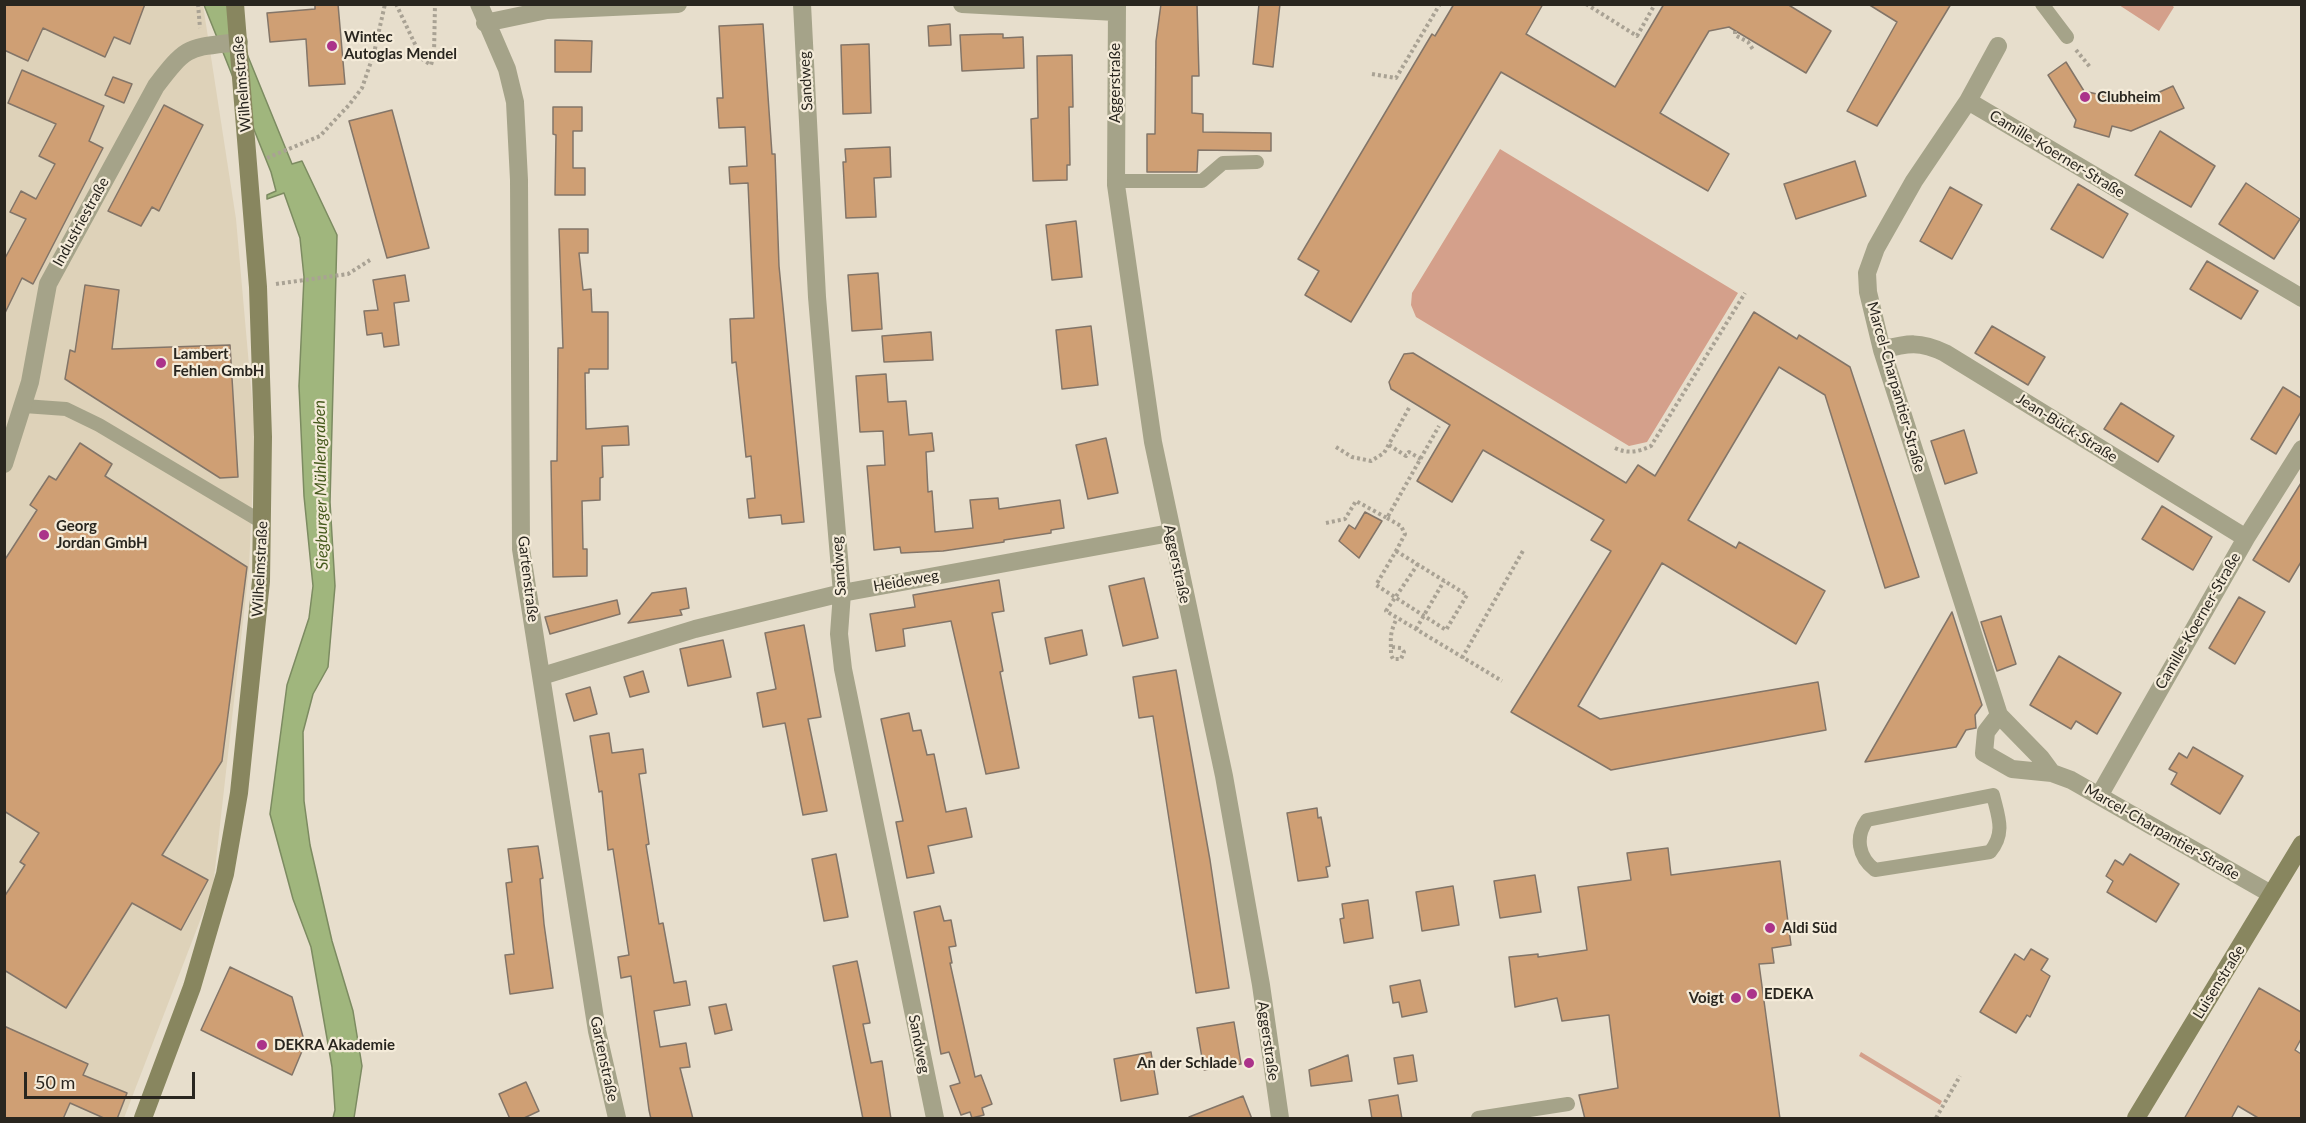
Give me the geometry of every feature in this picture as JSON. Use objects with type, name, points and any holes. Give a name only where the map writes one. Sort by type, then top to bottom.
[{"type":"main road","name":"Wilhelmstraße","points":[[143,1119],[192,987],[225,874],[249,712],[261,581],[263,437],[258,287],[235,4]]},
{"type":"main road","name":"Luisenstraße","points":[[2136,1119],[2301,844]]},
{"type":"street","name":"Gartenstraße","points":[[479,4],[485,23],[507,69],[515,102],[519,180],[522,549],[597,1031],[616,1119]]},
{"type":"street","points":[[485,23],[547,10],[678,4]]},
{"type":"street","name":"Sandweg","points":[[802,4],[817,297],[842,593],[839,634],[843,669],[935,1119]]},
{"type":"street","points":[[962,4],[1116,8]]},
{"type":"street","name":"Aggerstraße","points":[[1116,8],[1116,181],[1153,442],[1170,533],[1224,777],[1261,985],[1280,1119]]},
{"type":"street","name":"Industriestraße","points":[[4,464],[24,406],[48,284],[156,86],[179,56],[187,50],[239,42]]},
{"type":"street","name":"Marcel-Charpantier-Straße","points":[[1998,46],[1968,101],[1914,181],[1876,248],[1867,273],[1868,292],[1882,350],[1999,715],[2041,758],[2052,773]]},
{"type":"street","name":"Camille-Koerner-Straße","points":[[1968,101],[2301,298]]},
{"type":"street","name":"Jean-Bück-Straße","points":[[1882,350],[1904,344],[1925,344],[1945,353],[2246,538]]},
{"type":"street","name":"Camille-Koerner-Straße","points":[[2099,796],[2246,538],[2301,449]]},
{"type":"street","name":"Heideweg","points":[[542,676],[695,629],[842,593],[1170,533]]},
{"type":"street","name":"Marcel-Charpantier-Straße","points":[[1999,715],[1986,732],[1984,753],[2012,769],[2052,773],[2099,796],[2271,894]]},
{"type":"lane","points":[[2042,4],[2067,37]]},
{"type":"lane","points":[[1116,181],[1202,181],[1223,163],[1257,162]]},
{"type":"lane","points":[[24,406],[66,409],[99,425],[262,522]]},
{"type":"lane","points":[[1992,795],[2001,830],[1998,842],[1990,852],[1875,870],[1868,865],[1861,852],[1859,839],[1860,829],[1867,820],[1872,818],[1992,795]]},
{"type":"lane","points":[[1478,1119],[1568,1104]]},
{"type":"path","points":[[263,159],[324,132],[362,88],[374,53],[385,4]]},
{"type":"path","points":[[396,4],[422,59],[431,65],[434,55],[435,4]]},
{"type":"path","points":[[1372,74],[1396,78],[1440,4]]},
{"type":"path","points":[[1586,4],[1637,36],[1655,4]]},
{"type":"path","points":[[1735,31],[1735,35],[1748,42],[1754,51]]},
{"type":"path","points":[[285,282],[348,274],[370,260]]},
{"type":"path","points":[[1615,448],[1625,452],[1634,452],[1651,446],[1745,293]]},
{"type":"path","points":[[1336,447],[1352,458],[1371,461],[1384,453],[1409,408]]},
{"type":"path","points":[[1387,518],[1439,426]]},
{"type":"path","points":[[1389,445],[1406,456],[1408,452],[1421,459]]},
{"type":"path","points":[[1326,524],[1345,519],[1356,501],[1401,526],[1405,534],[1376,585],[1446,630],[1467,595],[1396,550]]},
{"type":"path","points":[[1462,658],[1524,549]]},
{"type":"path","points":[[1418,564],[1386,611],[1502,681]]},
{"type":"path","points":[[1416,630],[1444,581]]},
{"type":"path","points":[[1392,647],[1389,634],[1397,618]]},
{"type":"path","points":[[1936,1119],[1960,1076]]},
{"type":"shaded area","points":[[2170,4],[2174,7],[2159,31],[2119,5]]},
{"type":"shaded area","points":[[5,5],[203,5],[236,219],[255,433],[249,568],[213,887],[124,1118],[5,1118]]},
{"type":"shaded area","points":[[1500,149],[1738,293],[1647,442],[1629,446],[1416,317],[1411,305],[1412,293]]},
{"type":"shaded area","points":[[1861,1052],[1942,1101],[1940,1105],[1859,1056]]},
{"type":"water","name":"Siegburger Mühlengraben","points":[[204,5],[227,5],[292,164],[302,161],[337,235],[330,502],[335,586],[328,667],[313,694],[303,732],[304,801],[310,845],[332,941],[353,1011],[362,1066],[354,1118],[333,1118],[335,1110],[332,1067],[311,947],[293,899],[270,814],[287,685],[309,618],[313,586],[304,496],[299,386],[304,277],[300,238],[284,193],[267,199],[267,195],[276,191],[271,172]]},
{"type":"building","points":[[4,4],[145,4],[130,44],[114,37],[105,57],[43,28],[28,61],[4,50]]},
{"type":"building","points":[[315,4],[338,4],[345,84],[309,86],[306,39],[270,42],[267,13],[315,9]]},
{"type":"building","points":[[1161,4],[1197,4],[1199,76],[1192,76],[1192,113],[1203,114],[1203,132],[1271,133],[1271,151],[1198,150],[1197,172],[1147,172],[1147,134],[1155,134],[1156,41]]},
{"type":"building","points":[[1259,4],[1280,4],[1273,67],[1253,64]]},
{"type":"building","points":[[1454,4],[1543,4],[1526,34],[1615,87],[1664,4],[1787,4],[1831,31],[1806,73],[1729,27],[1709,31],[1660,113],[1729,154],[1708,191],[1501,72],[1351,322],[1305,295],[1319,271],[1298,259],[1432,34],[1435,36]]},
{"type":"building","points":[[1868,4],[1951,4],[1877,126],[1847,111],[1897,22]]},
{"type":"building","points":[[763,24],[772,154],[775,154],[779,266],[804,522],[782,524],[781,515],[749,518],[747,499],[755,498],[751,456],[746,457],[736,362],[732,363],[730,319],[754,318],[748,183],[730,184],[729,167],[747,166],[745,127],[719,128],[717,98],[723,98],[719,26]]},
{"type":"building","points":[[950,24],[951,45],[929,46],[928,26]]},
{"type":"building","points":[[1003,34],[1003,38],[1023,37],[1024,68],[962,71],[960,35]]},
{"type":"building","points":[[555,40],[592,41],[591,72],[555,72]]},
{"type":"building","points":[[869,44],[871,113],[843,114],[841,45]]},
{"type":"building","points":[[1072,55],[1073,107],[1069,107],[1070,165],[1067,165],[1067,180],[1033,181],[1031,119],[1038,118],[1037,56]]},
{"type":"building","name":"Clubheim","points":[[2066,62],[2084,91],[2135,103],[2173,86],[2184,108],[2131,131],[2112,126],[2109,137],[2074,127],[2076,120],[2048,75]]},
{"type":"building","points":[[22,70],[104,106],[89,141],[103,148],[33,284],[22,278],[4,315],[4,260],[26,219],[10,212],[21,191],[36,199],[55,164],[39,156],[56,124],[8,103]]},
{"type":"building","points":[[113,77],[132,84],[124,103],[105,95]]},
{"type":"building","points":[[164,105],[203,125],[159,211],[152,207],[141,226],[108,211]]},
{"type":"building","points":[[553,107],[582,107],[582,131],[573,131],[573,168],[585,168],[585,195],[555,195],[556,135],[553,134]]},
{"type":"building","points":[[392,110],[429,248],[387,258],[349,121]]},
{"type":"building","points":[[2160,131],[2215,166],[2191,207],[2135,175]]},
{"type":"building","points":[[890,147],[891,177],[874,178],[876,217],[846,218],[843,162],[846,162],[845,149]]},
{"type":"building","points":[[1855,161],[1866,196],[1796,219],[1784,184]]},
{"type":"building","points":[[2246,183],[2300,219],[2274,259],[2219,224]]},
{"type":"building","points":[[2078,184],[2128,214],[2103,258],[2051,229]]},
{"type":"building","points":[[1950,187],[1982,205],[1952,259],[1920,241]]},
{"type":"building","points":[[1076,221],[1082,277],[1052,280],[1046,225]]},
{"type":"building","points":[[559,229],[588,229],[588,253],[579,253],[583,290],[591,289],[592,312],[608,312],[608,369],[589,369],[589,373],[585,373],[586,429],[628,426],[629,445],[602,446],[603,477],[600,478],[600,500],[582,501],[583,549],[587,549],[587,576],[553,577],[551,461],[557,461],[558,348],[563,348]]},
{"type":"building","points":[[2207,261],[2258,291],[2241,319],[2190,289]]},
{"type":"building","points":[[878,273],[882,329],[852,331],[848,275]]},
{"type":"building","points":[[405,275],[409,301],[394,303],[399,345],[384,347],[382,333],[367,335],[364,311],[378,310],[373,280]]},
{"type":"building","points":[[85,285],[119,290],[112,349],[230,345],[238,477],[220,478],[65,379],[70,350],[75,352]]},
{"type":"building","points":[[1754,312],[1797,339],[1799,335],[1850,367],[1919,577],[1885,588],[1825,395],[1779,367],[1688,520],[1736,548],[1739,542],[1825,591],[1796,644],[1662,563],[1578,706],[1600,719],[1818,682],[1826,730],[1611,770],[1511,712],[1611,551],[1591,540],[1604,520],[1483,450],[1452,502],[1417,481],[1450,425],[1391,389],[1389,382],[1404,354],[1413,353],[1626,483],[1638,465],[1655,476]]},
{"type":"building","points":[[1091,326],[1098,385],[1062,389],[1056,330]]},
{"type":"building","points":[[1992,326],[2045,357],[2028,385],[1975,353]]},
{"type":"building","points":[[931,332],[933,360],[884,362],[882,336]]},
{"type":"building","points":[[886,374],[888,402],[906,401],[909,435],[932,433],[934,451],[926,452],[928,492],[932,491],[935,532],[973,528],[970,500],[998,498],[999,509],[1060,500],[1064,528],[1051,530],[1051,533],[1004,540],[1004,542],[943,551],[901,553],[900,547],[874,550],[867,466],[885,465],[883,431],[860,432],[856,376]]},
{"type":"building","points":[[2283,387],[2301,398],[2301,412],[2276,454],[2251,439]]},
{"type":"building","points":[[2121,403],[2174,436],[2158,462],[2104,429]]},
{"type":"building","points":[[1964,430],[1977,473],[1945,484],[1931,441]]},
{"type":"building","points":[[1106,438],[1118,493],[1088,499],[1076,445]]},
{"type":"building","points":[[80,443],[112,464],[105,476],[247,567],[222,761],[162,855],[208,880],[181,930],[132,903],[66,1008],[4,970],[4,897],[25,865],[20,862],[39,833],[4,811],[4,561],[37,510],[30,505],[49,476],[56,480]]},
{"type":"building","points":[[2301,483],[2301,562],[2289,582],[2253,560]]},
{"type":"building","points":[[2162,506],[2212,537],[2193,570],[2142,539]]},
{"type":"building","points":[[1365,512],[1382,521],[1359,558],[1339,541],[1349,525],[1355,529]]},
{"type":"building","points":[[1144,578],[1158,638],[1123,646],[1109,586]]},
{"type":"building","points":[[999,580],[1004,611],[992,613],[1003,671],[1000,672],[1019,768],[986,774],[951,621],[903,629],[905,646],[876,651],[870,614],[915,607],[913,595]]},
{"type":"building","points":[[686,588],[689,608],[680,610],[682,615],[628,623],[652,593]]},
{"type":"building","points":[[2239,597],[2265,612],[2235,664],[2209,648]]},
{"type":"building","points":[[617,600],[620,614],[550,634],[545,617]]},
{"type":"building","points":[[1952,612],[1982,705],[1975,715],[1976,728],[1966,730],[1956,747],[1865,762]]},
{"type":"building","points":[[2001,616],[2016,664],[1997,671],[1981,622]]},
{"type":"building","points":[[804,625],[821,717],[808,719],[827,811],[803,815],[785,723],[763,727],[757,693],[776,689],[765,633]]},
{"type":"building","points":[[1082,630],[1087,655],[1050,664],[1045,638]]},
{"type":"building","points":[[723,640],[731,677],[688,686],[680,649]]},
{"type":"building","points":[[2059,656],[2121,693],[2097,734],[2076,721],[2071,729],[2030,705]]},
{"type":"building","points":[[1176,670],[1210,860],[1229,988],[1196,993],[1153,716],[1139,718],[1133,677]]},
{"type":"building","points":[[643,671],[649,692],[630,697],[624,677]]},
{"type":"building","points":[[590,687],[597,714],[574,721],[566,694]]},
{"type":"building","points":[[909,713],[913,731],[921,730],[927,755],[934,754],[946,812],[966,808],[972,837],[928,846],[934,873],[907,878],[896,822],[903,821],[881,719]]},
{"type":"building","points":[[609,733],[612,753],[643,749],[646,773],[639,774],[649,844],[646,845],[659,924],[663,923],[674,983],[686,981],[690,1005],[654,1011],[660,1047],[686,1043],[690,1067],[680,1068],[693,1119],[651,1119],[649,1110],[631,976],[621,978],[618,957],[629,955],[613,849],[608,850],[602,791],[599,792],[590,736]]},
{"type":"building","points":[[2193,747],[2243,776],[2220,814],[2171,784],[2177,773],[2169,769],[2179,753],[2187,758]]},
{"type":"building","points":[[1317,808],[1318,818],[1321,817],[1330,866],[1326,867],[1328,877],[1298,881],[1287,813]]},
{"type":"building","points":[[538,846],[543,878],[540,879],[544,924],[553,988],[510,994],[505,955],[514,954],[506,883],[512,882],[508,849]]},
{"type":"building","points":[[1668,848],[1671,875],[1780,861],[1791,945],[1772,948],[1774,963],[1759,964],[1780,1119],[1585,1119],[1579,1095],[1618,1088],[1609,1015],[1562,1021],[1557,998],[1515,1007],[1509,957],[1538,954],[1538,957],[1587,950],[1578,887],[1631,880],[1627,853]]},
{"type":"building","points":[[836,854],[848,917],[824,921],[812,859]]},
{"type":"building","points":[[2130,854],[2179,884],[2156,922],[2107,892],[2113,881],[2106,876],[2115,860],[2123,865]]},
{"type":"building","points":[[1535,875],[1541,912],[1500,918],[1494,881]]},
{"type":"building","points":[[1453,886],[1459,925],[1422,931],[1416,892]]},
{"type":"building","points":[[1368,900],[1373,938],[1344,943],[1340,919],[1344,918],[1342,904]]},
{"type":"building","points":[[940,906],[944,921],[951,920],[956,946],[949,947],[952,963],[950,963],[975,1077],[981,1075],[992,1104],[982,1108],[984,1115],[972,1118],[970,1112],[961,1115],[950,1086],[960,1083],[949,1052],[941,1054],[914,912]]},
{"type":"building","points":[[2031,949],[2048,959],[2041,970],[2050,976],[2030,1017],[2027,1015],[2016,1033],[1980,1012],[2015,954],[2024,960]]},
{"type":"building","points":[[857,961],[870,1023],[863,1024],[871,1063],[882,1061],[891,1119],[863,1119],[833,966]]},
{"type":"building","points":[[230,967],[292,997],[305,1044],[292,1075],[201,1030]]},
{"type":"building","points":[[1420,980],[1427,1012],[1402,1017],[1399,1002],[1393,1003],[1390,986]]},
{"type":"building","points":[[2259,988],[2301,1012],[2301,1039],[2295,1050],[2301,1054],[2301,1119],[2260,1119],[2238,1106],[2231,1119],[2184,1119]]},
{"type":"building","points":[[726,1004],[732,1030],[715,1034],[709,1007]]},
{"type":"building","points":[[1234,1022],[1241,1064],[1204,1070],[1197,1028]]},
{"type":"building","points":[[4,1026],[88,1064],[83,1075],[127,1093],[117,1119],[106,1119],[70,1103],[63,1119],[4,1119]]},
{"type":"building","points":[[1151,1052],[1158,1094],[1121,1101],[1114,1059]]},
{"type":"building","points":[[1348,1055],[1352,1081],[1311,1086],[1309,1070]]},
{"type":"building","points":[[1413,1055],[1417,1081],[1398,1084],[1394,1058]]},
{"type":"building","points":[[526,1082],[539,1111],[522,1119],[510,1119],[499,1094]]},
{"type":"building","points":[[1398,1095],[1402,1119],[1372,1119],[1369,1100]]},
{"type":"building","points":[[1243,1096],[1252,1119],[1190,1119],[1189,1117]]},
{"type":"place","name":"Wintec Autoglas Mendel","points":[[332,46]]},
{"type":"place","name":"Clubheim","points":[[2085,97]]},
{"type":"place","name":"Lambert Fehlen GmbH","points":[[161,363]]},
{"type":"place","name":"Georg Jordan GmbH","points":[[44,535]]},
{"type":"place","name":"Aldi Süd","points":[[1770,928]]},
{"type":"place","name":"EDEKA","points":[[1752,994]]},
{"type":"place","name":"Voigt","points":[[1736,998]]},
{"type":"place","name":"DEKRA Akademie","points":[[262,1045]]},
{"type":"place","name":"An der Schlade","points":[[1249,1063]]}]
